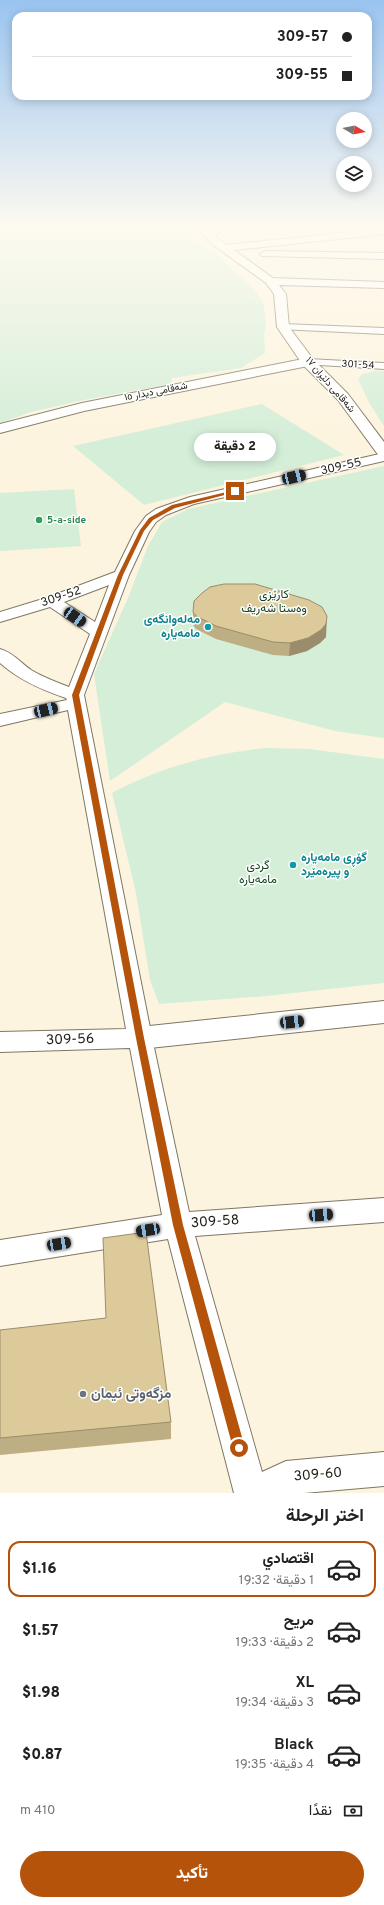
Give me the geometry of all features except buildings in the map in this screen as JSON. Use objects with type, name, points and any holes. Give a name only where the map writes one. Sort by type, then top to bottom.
[{"type":"main road","points":[[281,300],[283,327]]},
{"type":"main road","name":"شەقامی دلێران ١٧","points":[[283,327],[308,362],[343,397],[384,453]]},
{"type":"main road","name":"شەقامی دیدار ١٥","points":[[2,429],[82,407],[308,362]]},
{"type":"main road","points":[[140,1038],[384,1012]]},
{"type":"street","points":[[283,327],[384,331]]},
{"type":"street","name":"301-54","points":[[308,362],[384,366]]},
{"type":"street","name":"309-55","points":[[76,699],[121,575],[142,531],[151,519],[174,506],[190,501],[384,457]]},
{"type":"street","name":"309-52","points":[[0,617],[121,575]]},
{"type":"street","points":[[52,600],[99,633]]},
{"type":"street","points":[[0,654],[16,668],[44,685],[76,699]]},
{"type":"street","points":[[0,720],[76,699]]},
{"type":"street","points":[[76,699],[140,1038],[178,1225],[251,1493]]},
{"type":"street","name":"309-56","points":[[0,1042],[140,1038]]},
{"type":"street","name":"309-58","points":[[0,1253],[178,1225],[384,1210]]},
{"type":"street","name":"309-60","points":[[255,1493],[286,1478],[384,1469]]},
{"type":"green space","points":[[0,300],[261,300],[264,305],[266,325],[264,335],[265,353],[241,368],[172,378],[171,384],[89,399],[31,412],[0,423]]},
{"type":"green space","points":[[374,371],[384,371],[384,426],[370,404],[358,379],[362,374]]},
{"type":"green space","points":[[262,404],[344,455],[144,505],[73,446]]},
{"type":"green space","name":"کارێزی وەستا شەریف","points":[[384,466],[384,738],[335,731],[225,702],[110,781],[94,674],[128,598],[148,546],[162,522],[188,509]]},
{"type":"green space","name":"5-a-side","points":[[74,489],[81,546],[0,551],[0,493]]},
{"type":"green space","name":"گردی مامەیارە","points":[[265,748],[309,749],[384,759],[384,983],[266,996],[159,1004],[150,980],[136,893],[112,793],[149,776],[186,763],[225,754]]},
{"type":"place","name":"5-a-side","points":[[39,520]]},
{"type":"place","name":"مەلەوانگەی مامەیارە","points":[[208,627]]},
{"type":"place","name":"گۆڕی مامەیارە و پیرەمێرد","points":[[293,865]]},
{"type":"place","name":"مزگەوتی ئیمان","points":[[83,1394]]},
{"type":"route","points":[[235,491],[174,506],[151,519],[142,531],[121,575],[76,695],[76,703],[140,1038],[178,1225],[239,1448]]}]
